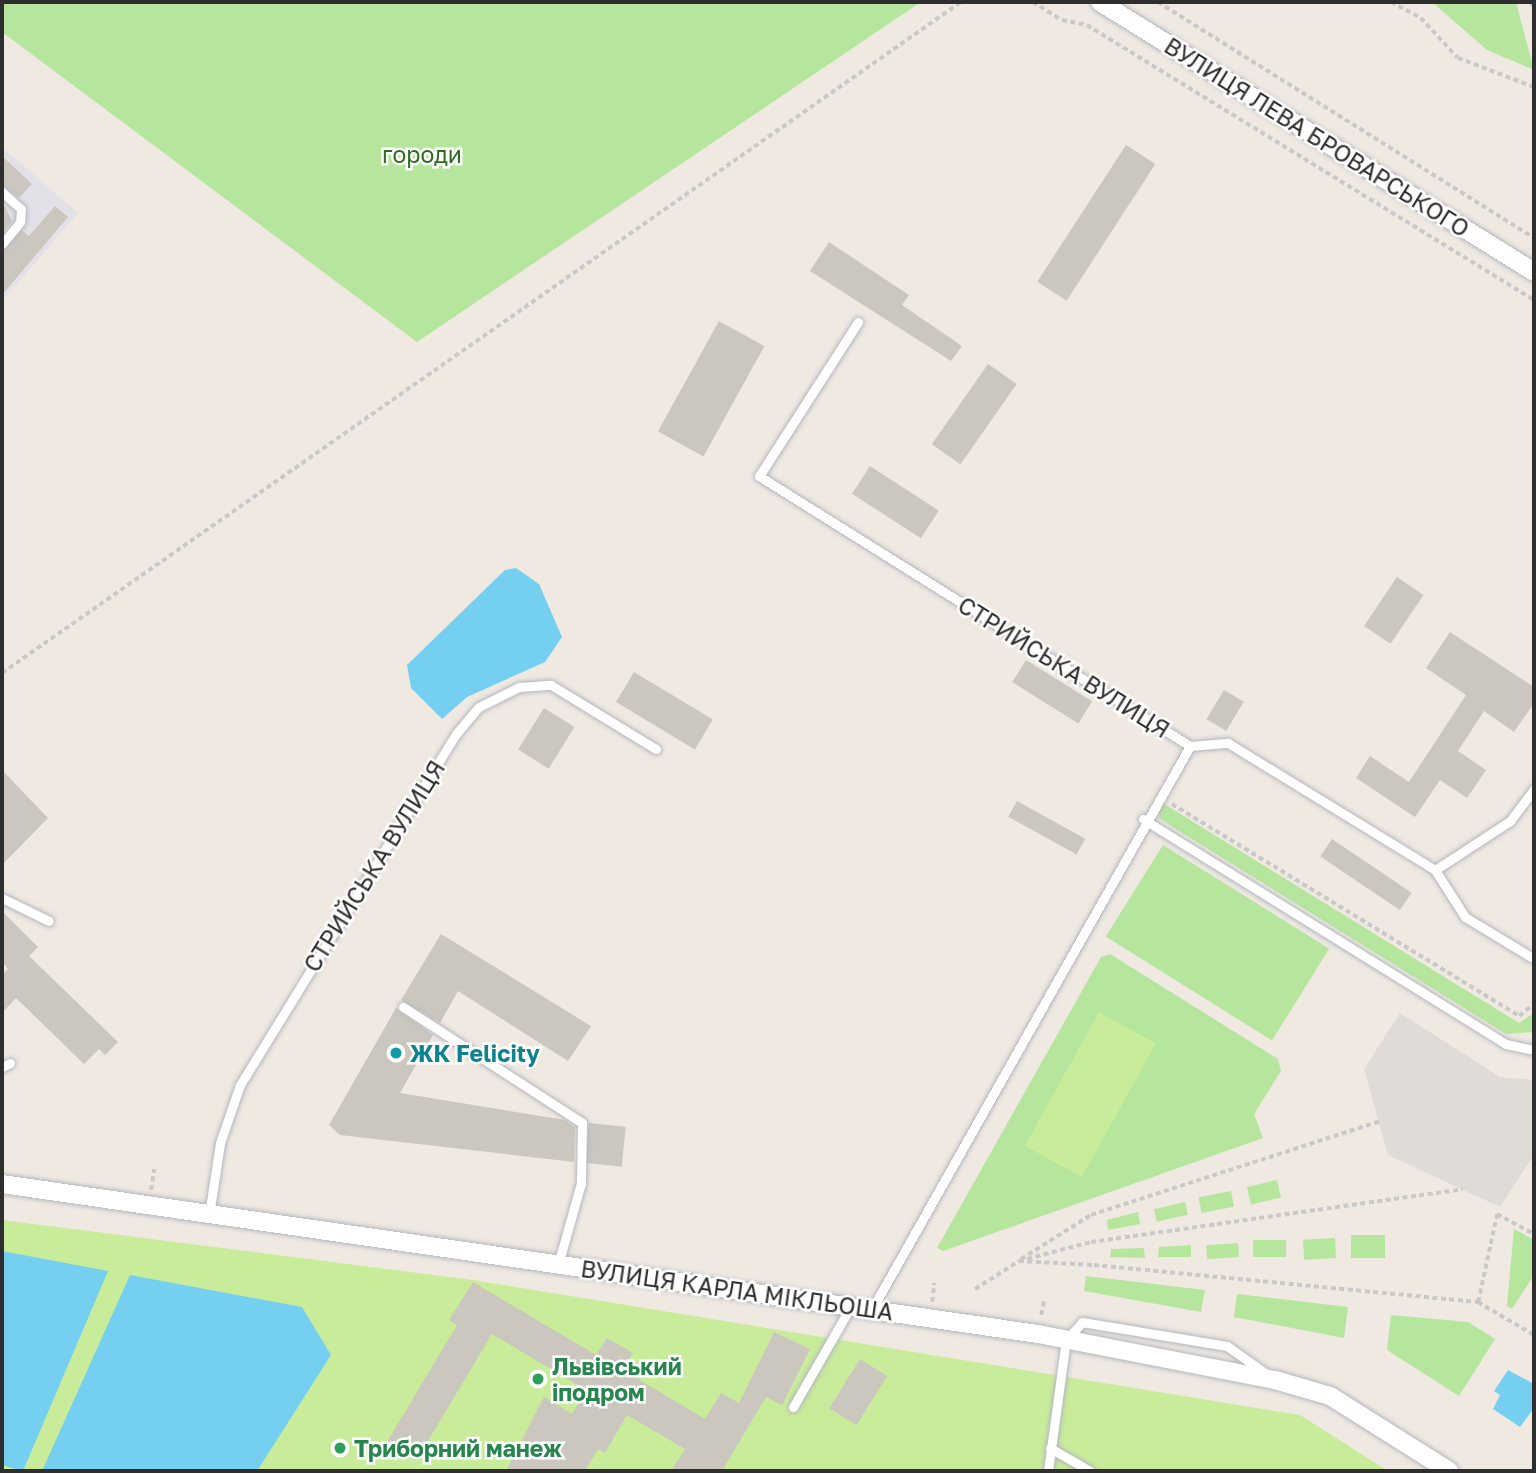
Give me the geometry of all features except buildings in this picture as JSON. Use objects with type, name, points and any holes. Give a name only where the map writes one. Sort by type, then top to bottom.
[{"type":"street","name":"ВУЛИЦЯ ЛЕВА БРОВАРСЬКОГО","points":[[1100,2],[1534,272]]},
{"type":"street","name":"ВУЛИЦЯ КАРЛА МІКЛЬОША","points":[[2,1184],[872,1309],[1066,1340],[1275,1380],[1330,1396],[1449,1471]]},
{"type":"lane","points":[[2,192],[21,209],[20,222],[2,244]]},
{"type":"lane","name":"СТРИЙСЬКА ВУЛИЦЯ","points":[[858,321],[759,477],[1190,746],[1143,819],[872,1309]]},
{"type":"lane","name":"СТРИЙСЬКА ВУЛИЦЯ","points":[[209,1215],[220,1143],[240,1085],[456,734],[479,707],[519,687],[551,685],[656,749]]},
{"type":"lane","points":[[1190,746],[1228,743],[1436,870],[1465,917],[1531,957]]},
{"type":"lane","points":[[1436,870],[1510,821],[1534,789]]},
{"type":"lane","points":[[1143,819],[1506,1044],[1534,1050]]},
{"type":"lane","points":[[2,898],[50,921]]},
{"type":"lane","points":[[403,1007],[582,1123],[581,1184],[558,1265]]},
{"type":"lane","points":[[793,1408],[851,1306]]},
{"type":"lane","points":[[1048,1471],[1066,1340]]},
{"type":"lane","points":[[1050,1448],[1090,1471]]},
{"type":"path","points":[[2,673],[961,2]]},
{"type":"path","points":[[1033,2],[1062,20],[1087,25],[1534,300]]},
{"type":"path","points":[[1158,2],[1534,238]]},
{"type":"path","points":[[1391,2],[1421,18],[1458,58],[1534,87]]},
{"type":"path","points":[[1531,2],[1534,9]]},
{"type":"path","points":[[1159,795],[1520,1016],[1534,1004]]},
{"type":"path","points":[[975,1289],[1090,1216],[1379,1122]]},
{"type":"path","points":[[1019,1261],[1091,1242],[1462,1189]]},
{"type":"path","points":[[1478,1302],[1497,1214],[1534,1234]]},
{"type":"path","points":[[1019,1261],[1478,1302],[1534,1335]]},
{"type":"path","points":[[1041,1315],[1044,1300]]},
{"type":"shaded area","points":[[2,147],[78,213],[2,301]]},
{"type":"shaded area","points":[[1400,1013],[1500,1077],[1534,1080],[1534,1155],[1500,1207],[1388,1155],[1364,1069]]},
{"type":"green space","name":"городи","points":[[2,2],[921,2],[417,342],[2,32]]},
{"type":"green space","points":[[1432,2],[1516,2],[1534,70],[1487,50]]},
{"type":"green space","points":[[1161,802],[1519,1023],[1534,1013],[1534,1032],[1506,1034],[1159,818]]},
{"type":"green space","points":[[1163,845],[1329,949],[1272,1040],[1106,937]]},
{"type":"green space","points":[[1110,954],[1278,1059],[1281,1071],[1254,1114],[1263,1138],[943,1251],[937,1248],[1101,957]]},
{"type":"green space","points":[[1099,1012],[1156,1044],[1082,1177],[1025,1146]]},
{"type":"green space","points":[[1277,1180],[1281,1198],[1251,1205],[1247,1187]]},
{"type":"green space","points":[[1231,1191],[1234,1207],[1202,1213],[1199,1197]]},
{"type":"green space","points":[[1185,1202],[1188,1215],[1157,1222],[1154,1209]]},
{"type":"green space","points":[[1138,1212],[1140,1224],[1108,1230],[1107,1220]]},
{"type":"green space","name":"Львівський іподром","points":[[2,1220],[473,1280],[1300,1415],[1388,1471],[2,1471]]},
{"type":"green space","points":[[1514,1229],[1534,1240],[1534,1275],[1512,1309],[1507,1306]]},
{"type":"green space","points":[[1351,1235],[1385,1235],[1385,1258],[1351,1258]]},
{"type":"green space","points":[[1335,1238],[1336,1258],[1304,1260],[1303,1240]]},
{"type":"green space","points":[[1253,1240],[1286,1240],[1286,1257],[1253,1257]]},
{"type":"green space","points":[[1238,1243],[1239,1257],[1207,1259],[1206,1245]]},
{"type":"green space","points":[[1191,1245],[1191,1257],[1158,1257],[1159,1247]]},
{"type":"green space","points":[[1144,1248],[1145,1258],[1110,1257],[1111,1249]]},
{"type":"green space","points":[[1086,1276],[1205,1290],[1201,1312],[1084,1291]]},
{"type":"green space","points":[[1237,1294],[1348,1307],[1344,1338],[1234,1317]]},
{"type":"green space","points":[[1391,1315],[1468,1322],[1495,1339],[1459,1396],[1387,1350]]},
{"type":"water","points":[[516,568],[539,584],[562,637],[545,662],[467,697],[442,719],[411,688],[407,665],[505,570]]},
{"type":"water","points":[[2,1251],[108,1271],[23,1471],[2,1465]]},
{"type":"water","points":[[130,1275],[302,1307],[331,1355],[257,1471],[42,1471]]},
{"type":"water","points":[[1508,1370],[1534,1384],[1534,1408],[1520,1427],[1493,1409],[1500,1395],[1494,1391]]},
{"type":"place","name":"ЖК Felicity","points":[[396,1053]]},
{"type":"place","name":"Львівський іподром","points":[[538,1379]]},
{"type":"place","name":"Триборний манеж","points":[[340,1448]]}]
